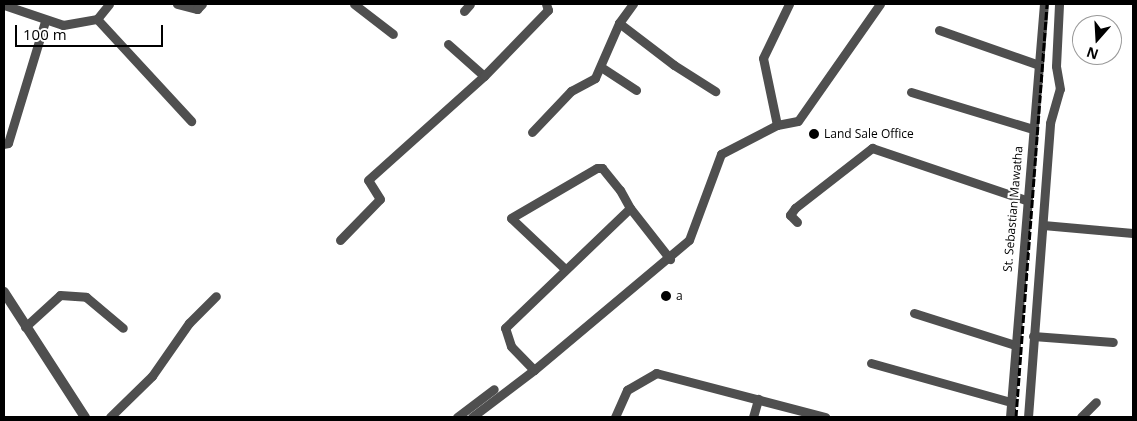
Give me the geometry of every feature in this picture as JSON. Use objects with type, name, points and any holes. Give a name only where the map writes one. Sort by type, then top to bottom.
[{"type":"street","points":[[4,5],[44,21],[63,25],[97,19],[109,4]]},
{"type":"street","points":[[177,4],[197,9],[202,4]]},
{"type":"street","points":[[354,4],[393,34]]},
{"type":"street","points":[[340,240],[380,199],[368,180],[484,76],[548,10],[546,4]]},
{"type":"street","points":[[532,132],[571,91],[595,78],[619,23],[633,4]]},
{"type":"street","points":[[777,125],[763,58],[789,4]]},
{"type":"street","points":[[472,417],[534,370],[670,258],[689,240],[721,154],[777,125],[798,121],[880,4]]},
{"type":"street","name":"St. Sebastian Mawatha","points":[[1010,417],[1026,200],[1044,4]]},
{"type":"street","points":[[1028,417],[1033,336],[1039,300],[1050,123],[1060,89],[1056,66],[1060,4]]},
{"type":"street","points":[[97,19],[191,121]]},
{"type":"street","points":[[4,144],[8,143],[44,21]]},
{"type":"street","points":[[619,23],[674,65],[716,91]]},
{"type":"street","points":[[939,30],[1039,64]]},
{"type":"street","points":[[448,44],[484,76]]},
{"type":"street","points":[[601,67],[636,90]]},
{"type":"street","points":[[911,92],[1033,129]]},
{"type":"street","points":[[798,222],[790,215],[795,208],[872,148],[1026,200]]},
{"type":"street","points":[[565,269],[511,218],[597,168],[602,168],[620,190],[630,208],[670,258]]},
{"type":"street","points":[[534,370],[511,346],[504,328],[630,208]]},
{"type":"street","points":[[1043,225],[1133,233]]},
{"type":"street","points":[[4,292],[85,417]]},
{"type":"street","points":[[25,327],[60,295],[86,296],[123,328]]},
{"type":"street","points":[[110,417],[152,376],[189,323],[216,296]]},
{"type":"street","points":[[914,313],[1015,345]]},
{"type":"street","points":[[1033,336],[1113,342]]},
{"type":"street","points":[[871,363],[1010,402]]},
{"type":"street","points":[[615,417],[627,390],[656,373],[825,417]]},
{"type":"street","points":[[457,417],[494,389]]},
{"type":"street","points":[[753,417],[758,399]]},
{"type":"street","points":[[1081,417],[1096,402]]},
{"type":"railway","points":[[1016,417],[1047,4]]},
{"type":"place","name":"Land Sale Office","points":[[814,134]]},
{"type":"place","name":"a","points":[[666,296]]}]
